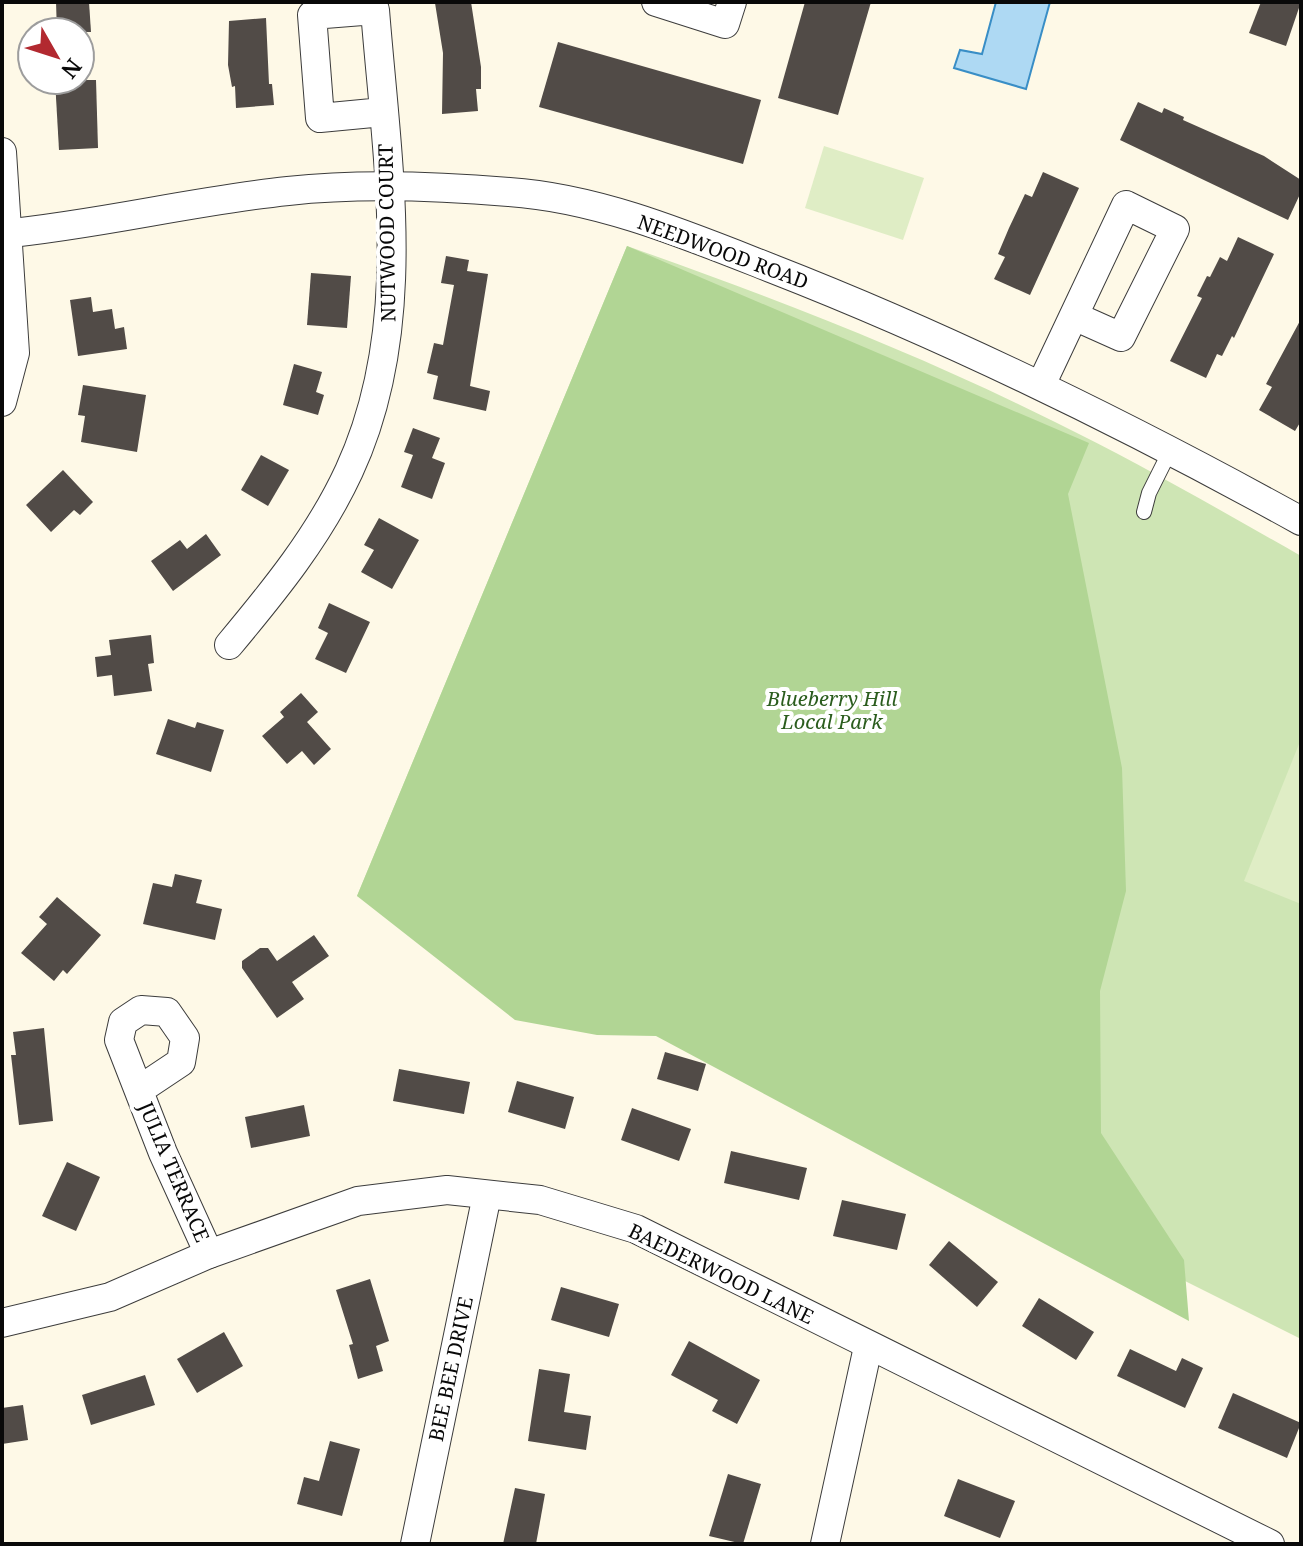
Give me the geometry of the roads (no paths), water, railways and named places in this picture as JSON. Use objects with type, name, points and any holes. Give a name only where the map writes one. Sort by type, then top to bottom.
[{"type":"street","points":[[656,2],[725,24],[732,2]]},
{"type":"street","name":"NUTWOOD COURT","points":[[229,645],[287,574],[321,524],[349,473],[369,424],[389,331],[389,187],[383,112]]},
{"type":"street","points":[[2,152],[15,353],[2,402]]},
{"type":"street","name":"NEEDWOOD ROAD","points":[[5,234],[291,190],[389,187],[511,192],[563,200],[678,231],[891,315],[1171,449],[1300,518]]},
{"type":"street","points":[[1041,385],[1074,316]]},
{"type":"street","name":"JULIA TERRACE","points":[[139,1090],[209,1254]]},
{"type":"street","name":"BAEDERWOOD LANE","points":[[2,1323],[110,1297],[209,1254],[358,1201],[447,1190],[540,1200],[636,1229],[1263,1542]]},
{"type":"street","name":"BEE BEE DRIVE","points":[[415,1544],[487,1195]]},
{"type":"street","points":[[825,1544],[868,1347]]},
{"type":"lane","points":[[1144,512],[1149,493],[1171,449]]},
{"type":"water","points":[[996,2],[1050,2],[1026,89],[954,68],[960,50],[982,54]]},
{"type":"park label","name":"Blueberry Hill Local Park","points":[[832,710]]}]
